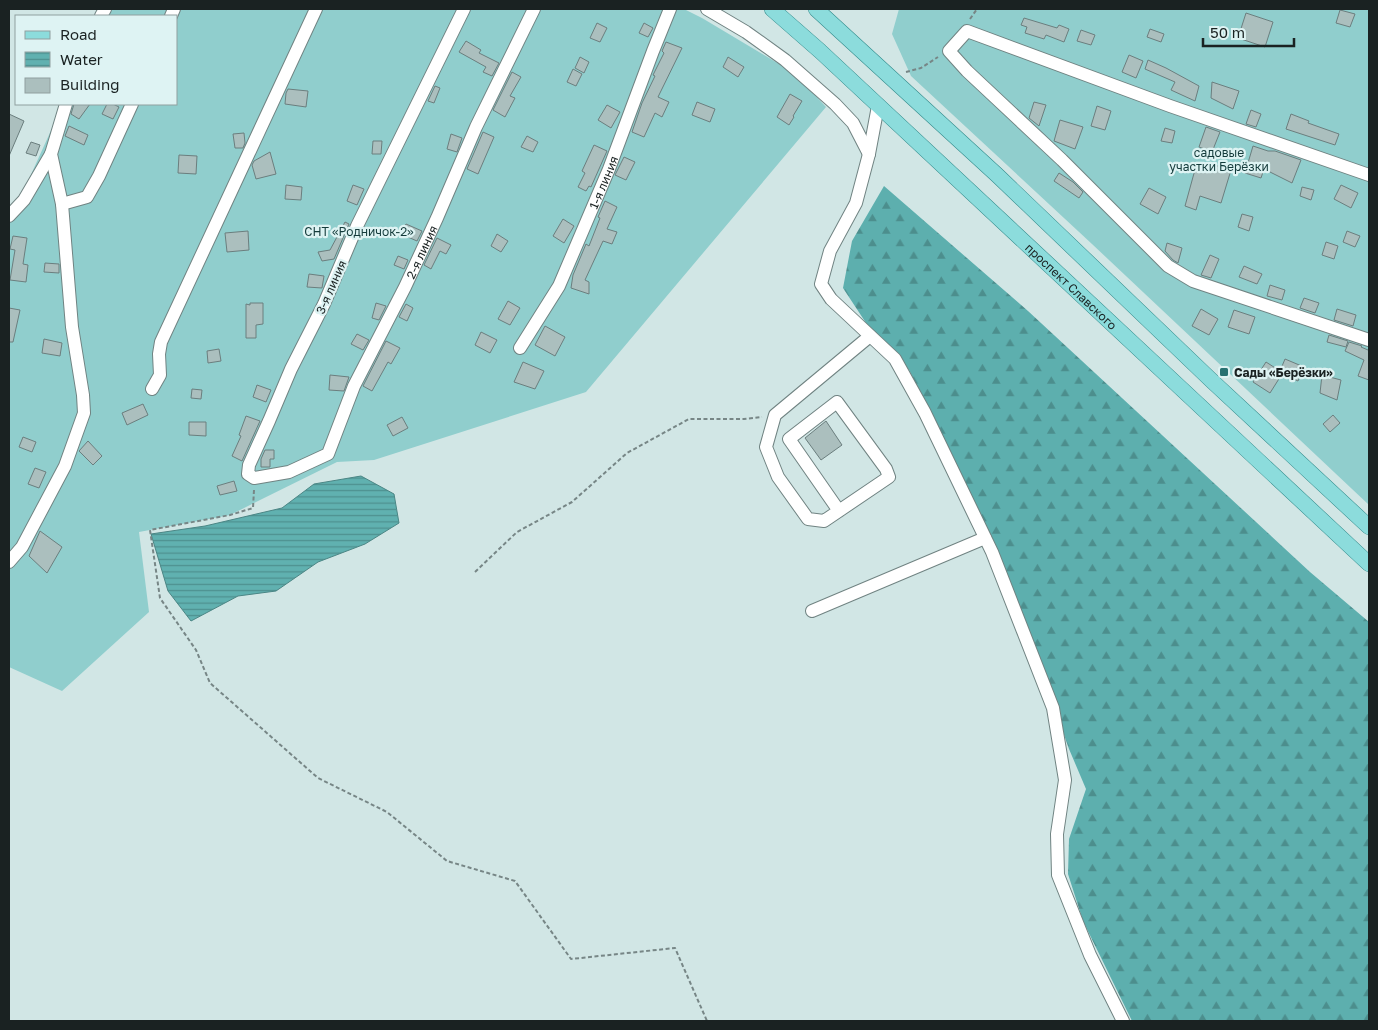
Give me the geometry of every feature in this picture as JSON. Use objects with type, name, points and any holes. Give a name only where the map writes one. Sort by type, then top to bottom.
[{"type":"main road","name":"проспект Славского","points":[[772,9],[820,51],[1369,564]]},
{"type":"main road","points":[[816,9],[997,174],[1212,381],[1369,527]]},
{"type":"street","points":[[152,388],[160,375],[159,354],[161,342],[316,9]]},
{"type":"street","name":"3-я линия","points":[[254,478],[248,474],[249,465],[291,370],[324,304],[357,226],[464,9]]},
{"type":"street","name":"2-я линия","points":[[254,478],[289,472],[328,454],[354,386],[405,287],[476,127],[534,9]]},
{"type":"street","name":"1-я линия","points":[[520,348],[559,286],[609,168],[652,51],[670,9]]},
{"type":"street","points":[[707,9],[746,32],[785,60],[835,104],[853,123],[869,154]]},
{"type":"street","points":[[1369,175],[1170,106],[967,31],[949,51],[967,71],[1062,160],[1168,266],[1193,281],[1369,340]]},
{"type":"street","points":[[9,216],[24,200],[51,154],[66,105]]},
{"type":"street","points":[[62,204],[87,197],[99,176],[132,105]]},
{"type":"street","points":[[878,106],[869,154],[856,203],[830,251],[821,284],[831,299],[895,359],[925,413],[992,552],[1052,708],[1065,780],[1057,834],[1058,875],[1090,954],[1123,1021]]},
{"type":"street","points":[[9,562],[22,548],[65,466],[84,413],[72,327],[62,204],[51,154]]},
{"type":"street","points":[[840,511],[789,439],[837,402],[886,469],[888,477],[840,511],[824,521],[808,519],[778,477],[766,447],[775,415],[870,336]]},
{"type":"street","points":[[812,612],[985,538]]},
{"type":"path","points":[[895,81],[904,72],[921,68],[949,51]]},
{"type":"path","points":[[475,572],[517,532],[572,502],[627,453],[689,419],[744,419],[775,415]]},
{"type":"path","points":[[254,478],[253,508],[230,515],[150,530],[160,598],[196,650],[210,683],[318,778],[387,812],[447,861],[515,881],[571,959],[675,948],[707,1021]]},
{"type":"green space","name":"СНТ «Родничок-2»","points":[[104,9],[684,9],[794,73],[826,107],[586,392],[374,460],[337,462],[230,515],[139,532],[149,612],[62,691],[9,667],[9,223],[63,105],[178,105],[178,15],[101,15]]},
{"type":"green space","name":"садовые участки Берёзки","points":[[899,9],[1369,9],[1369,505],[911,76],[892,34]]},
{"type":"green space","points":[[884,186],[1028,311],[1310,572],[1369,622],[1369,1021],[1132,1021],[1083,921],[1068,874],[1069,839],[1086,789],[1069,749],[1025,624],[958,473],[909,370],[868,326],[843,288],[852,241]]},
{"type":"water","points":[[361,476],[394,494],[399,523],[365,544],[318,562],[276,591],[238,596],[191,621],[168,591],[151,534],[205,526],[282,508],[314,484]]},
{"type":"building","points":[[1340,10],[1355,14],[1350,27],[1336,23]]},
{"type":"building","points":[[1246,13],[1273,22],[1265,47],[1238,38]]},
{"type":"building","points":[[1024,18],[1057,28],[1059,25],[1069,29],[1064,42],[1046,35],[1044,39],[1025,33],[1027,27],[1021,25]]},
{"type":"building","points":[[597,23],[607,28],[600,42],[590,38]]},
{"type":"building","points":[[644,23],[653,28],[648,37],[639,33]]},
{"type":"building","points":[[1150,29],[1164,34],[1161,42],[1147,37]]},
{"type":"building","points":[[1081,30],[1095,35],[1091,45],[1077,41]]},
{"type":"building","points":[[466,41],[481,50],[479,53],[499,63],[492,76],[483,72],[486,67],[459,52]]},
{"type":"building","points":[[666,42],[682,48],[658,97],[669,102],[662,117],[655,113],[644,137],[632,132],[642,103],[655,76],[653,75],[664,53],[662,51]]},
{"type":"building","points":[[1129,55],[1143,61],[1136,78],[1122,72]]},
{"type":"building","points":[[580,57],[589,62],[584,73],[575,68]]},
{"type":"building","points":[[728,57],[744,67],[738,77],[723,67]]},
{"type":"building","points":[[1148,60],[1199,86],[1195,101],[1171,90],[1175,82],[1145,69]]},
{"type":"building","points":[[573,69],[582,74],[576,86],[567,82]]},
{"type":"building","points":[[512,72],[521,77],[510,96],[515,98],[505,117],[493,110]]},
{"type":"building","points":[[1212,82],[1239,91],[1233,109],[1211,98]]},
{"type":"building","points":[[435,86],[440,88],[434,103],[428,101]]},
{"type":"building","points":[[288,89],[308,91],[306,107],[285,104]]},
{"type":"building","points":[[790,94],[802,101],[789,125],[777,117]]},
{"type":"building","points":[[697,102],[715,109],[710,122],[692,115]]},
{"type":"building","points":[[1034,102],[1046,105],[1039,126],[1029,118]]},
{"type":"building","points":[[74,105],[89,105],[79,119],[71,114]]},
{"type":"building","points":[[106,105],[119,107],[113,119],[102,114]]},
{"type":"building","points":[[607,105],[620,112],[611,128],[598,120]]},
{"type":"building","points":[[1097,106],[1111,111],[1105,130],[1091,126]]},
{"type":"building","points":[[1251,110],[1261,114],[1256,127],[1246,124]]},
{"type":"building","points":[[9,114],[24,121],[9,156]]},
{"type":"building","points":[[1291,114],[1309,121],[1308,123],[1339,134],[1335,145],[1286,129]]},
{"type":"building","points":[[1060,120],[1083,127],[1075,149],[1054,141]]},
{"type":"building","points":[[69,126],[88,135],[84,145],[65,136]]},
{"type":"building","points":[[1206,127],[1220,132],[1212,152],[1199,147]]},
{"type":"building","points":[[1165,128],[1175,131],[1172,143],[1161,141]]},
{"type":"building","points":[[483,132],[494,137],[478,174],[467,169]]},
{"type":"building","points":[[244,133],[245,143],[243,148],[235,148],[233,134]]},
{"type":"building","points":[[451,134],[462,138],[457,152],[447,149]]},
{"type":"building","points":[[527,136],[538,142],[533,152],[521,147]]},
{"type":"building","points":[[373,141],[382,141],[381,154],[372,154]]},
{"type":"building","points":[[31,142],[40,145],[36,156],[26,153]]},
{"type":"building","points":[[594,145],[607,151],[591,187],[589,186],[586,191],[578,187],[585,173],[582,171]]},
{"type":"building","points":[[1253,146],[1301,160],[1292,183],[1264,169],[1261,178],[1245,173]]},
{"type":"building","points":[[270,152],[276,174],[256,179],[252,165],[254,161]]},
{"type":"building","points":[[179,155],[197,156],[196,174],[178,173]]},
{"type":"building","points":[[624,157],[635,162],[626,180],[615,175]]},
{"type":"building","points":[[1214,165],[1231,170],[1221,203],[1200,196],[1196,210],[1185,206],[1196,166],[1212,171]]},
{"type":"building","points":[[1059,173],[1073,182],[1083,192],[1079,198],[1054,181]]},
{"type":"building","points":[[286,185],[302,187],[301,200],[285,199]]},
{"type":"building","points":[[353,185],[364,189],[357,205],[347,201]]},
{"type":"building","points":[[1341,185],[1358,193],[1351,208],[1334,199]]},
{"type":"building","points":[[1302,187],[1314,190],[1311,200],[1300,196]]},
{"type":"building","points":[[1149,188],[1166,197],[1158,214],[1140,204]]},
{"type":"building","points":[[605,201],[617,207],[607,229],[617,232],[612,244],[603,241],[585,280],[589,282],[589,294],[571,288],[573,275],[586,244],[589,246]]},
{"type":"building","points":[[1242,214],[1253,217],[1249,231],[1238,227]]},
{"type":"building","points":[[563,219],[574,226],[564,243],[553,236]]},
{"type":"building","points":[[345,222],[349,224],[334,259],[322,261],[318,252],[330,250]]},
{"type":"building","points":[[406,224],[422,231],[417,241],[401,234]]},
{"type":"building","points":[[248,231],[249,250],[227,252],[225,233]]},
{"type":"building","points":[[1347,231],[1360,236],[1355,247],[1343,242]]},
{"type":"building","points":[[497,234],[508,241],[501,252],[491,246]]},
{"type":"building","points":[[13,236],[27,238],[23,264],[28,265],[26,282],[10,280],[15,250],[10,249]]},
{"type":"building","points":[[437,238],[451,245],[446,254],[440,251],[431,269],[424,265]]},
{"type":"building","points":[[1326,242],[1338,246],[1334,259],[1322,255]]},
{"type":"building","points":[[1167,243],[1182,248],[1178,263],[1165,251]]},
{"type":"building","points":[[1210,255],[1219,259],[1211,278],[1201,275]]},
{"type":"building","points":[[398,256],[408,260],[404,269],[394,265]]},
{"type":"building","points":[[45,263],[59,264],[59,273],[44,272]]},
{"type":"building","points":[[1244,266],[1262,274],[1257,284],[1239,277]]},
{"type":"building","points":[[309,274],[324,276],[322,288],[307,287]]},
{"type":"building","points":[[1270,285],[1285,290],[1282,300],[1267,296]]},
{"type":"building","points":[[1304,298],[1319,303],[1315,313],[1300,308]]},
{"type":"building","points":[[508,301],[520,308],[510,325],[498,319]]},
{"type":"building","points":[[250,303],[263,303],[263,324],[256,325],[256,338],[246,338],[246,304],[250,305]]},
{"type":"building","points":[[376,303],[386,306],[379,320],[372,318]]},
{"type":"building","points":[[406,304],[413,308],[407,321],[399,317]]},
{"type":"building","points":[[9,308],[20,310],[13,342],[9,342]]},
{"type":"building","points":[[1201,309],[1218,319],[1209,335],[1192,326]]},
{"type":"building","points":[[1337,309],[1356,315],[1353,326],[1334,320]]},
{"type":"building","points":[[1234,310],[1255,317],[1249,334],[1228,327]]},
{"type":"building","points":[[545,326],[565,337],[555,356],[535,345]]},
{"type":"building","points":[[481,332],[497,340],[490,353],[475,345]]},
{"type":"building","points":[[357,334],[369,340],[363,350],[351,344]]},
{"type":"building","points":[[1329,335],[1348,341],[1346,347],[1327,342]]},
{"type":"building","points":[[44,339],[62,343],[60,356],[42,353]]},
{"type":"building","points":[[386,341],[400,348],[391,364],[388,362],[372,391],[363,386]]},
{"type":"building","points":[[1349,342],[1369,349],[1369,380],[1358,376],[1364,360],[1345,351]]},
{"type":"building","points":[[219,349],[221,361],[208,363],[207,351]]},
{"type":"building","points":[[1285,359],[1304,367],[1298,381],[1282,374],[1270,393],[1253,382],[1266,362],[1280,371]]},
{"type":"building","points":[[523,362],[544,371],[535,389],[514,382]]},
{"type":"building","points":[[330,375],[349,377],[344,391],[329,390]]},
{"type":"building","points":[[1322,375],[1341,380],[1337,400],[1320,393]]},
{"type":"building","points":[[257,385],[271,390],[266,402],[253,397]]},
{"type":"building","points":[[192,389],[202,390],[201,399],[191,398]]},
{"type":"building","points":[[143,404],[148,415],[127,425],[122,413]]},
{"type":"building","points":[[1333,415],[1340,423],[1330,432],[1323,424]]},
{"type":"building","points":[[246,416],[260,421],[242,461],[232,456],[241,436],[239,435]]},
{"type":"building","points":[[402,417],[408,428],[393,436],[387,425]]},
{"type":"building","points":[[826,421],[842,445],[821,460],[805,438]]},
{"type":"building","points":[[189,422],[206,422],[206,436],[189,435]]},
{"type":"building","points":[[23,437],[36,442],[32,452],[19,447]]},
{"type":"building","points":[[88,441],[102,456],[93,465],[79,451]]},
{"type":"building","points":[[265,450],[274,450],[274,459],[270,459],[270,467],[261,467],[261,459]]},
{"type":"building","points":[[35,468],[46,472],[39,488],[28,484]]},
{"type":"building","points":[[234,481],[237,491],[220,495],[217,486]]},
{"type":"building","points":[[40,531],[62,547],[47,573],[29,556]]},
{"type":"place","name":"Сады «Берёзки»","points":[[1224,372]]}]
